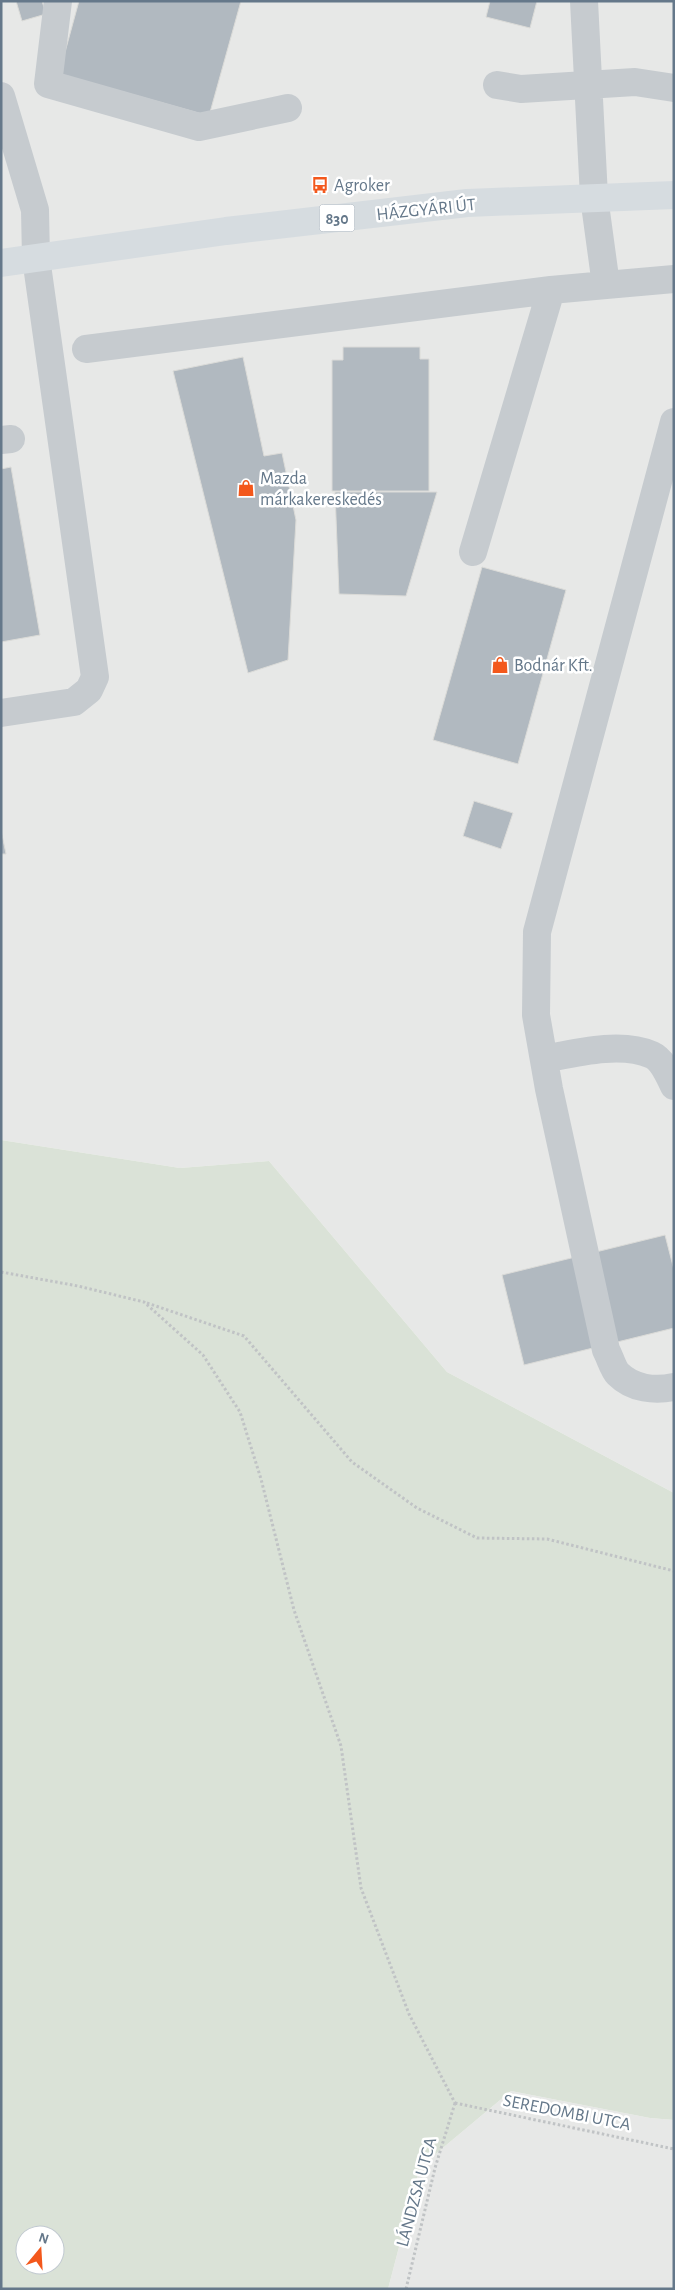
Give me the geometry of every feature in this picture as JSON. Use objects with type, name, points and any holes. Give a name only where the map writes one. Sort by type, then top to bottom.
[{"type":"main road","name":"HÁZGYÁRI ÚT","points":[[1,263],[226,231],[467,203],[674,195]]},
{"type":"lane","points":[[58,1],[48,84],[198,127],[288,108]]},
{"type":"lane","points":[[584,1],[594,197],[606,285]]},
{"type":"lane","points":[[496,85],[521,88],[588,86],[635,82],[674,88]]},
{"type":"lane","points":[[1,96],[35,210],[36,258],[96,677],[89,690],[74,702],[1,714]]},
{"type":"lane","points":[[86,349],[551,290],[674,278]]},
{"type":"lane","points":[[473,552],[551,290]]},
{"type":"lane","points":[[674,422],[537,932],[536,1015],[606,1350],[618,1374],[638,1387],[660,1390],[674,1387]]},
{"type":"lane","points":[[544,1059],[609,1049],[632,1050],[653,1055],[668,1072],[674,1086]]},
{"type":"path","points":[[1,1272],[78,1286],[144,1302],[244,1336],[352,1462],[417,1508],[477,1538],[546,1539],[674,1572]]},
{"type":"path","points":[[144,1302],[203,1355],[240,1412],[261,1479],[294,1610],[341,1746],[361,1888],[409,2014],[455,2103]]},
{"type":"path","name":"SEREDOMBI UTCA","points":[[455,2103],[674,2149]]},
{"type":"path","name":"LÁNDZSA UTCA","points":[[406,2289],[435,2168],[455,2103]]},
{"type":"shaded area","points":[[1,1],[674,1],[674,1493],[447,1372],[269,1161],[180,1168],[1,1140]]},
{"type":"shaded area","points":[[1,1140],[180,1168],[269,1161],[447,1372],[674,1493],[674,2120],[650,2118],[511,2091],[420,2167],[388,2289],[1,2289]]},
{"type":"shaded area","points":[[511,2091],[650,2118],[674,2120],[674,2289],[388,2289],[420,2167]]},
{"type":"building","points":[[16,1],[42,1],[46,14],[22,21]]},
{"type":"building","points":[[79,1],[241,1],[209,116],[59,74]]},
{"type":"building","points":[[490,1],[537,1],[530,28],[486,17]]},
{"type":"building","points":[[343,347],[420,347],[420,359],[429,359],[429,491],[332,491],[332,360],[343,360]]},
{"type":"building","name":"Mazda márkakereskedés","points":[[243,357],[264,456],[282,453],[296,520],[288,660],[248,673],[173,371]]},
{"type":"building","points":[[11,467],[40,635],[1,642],[1,469]]},
{"type":"building","points":[[335,492],[437,492],[406,596],[339,594]]},
{"type":"building","name":"Bodnár Kft.","points":[[482,567],[566,590],[518,764],[433,740]]},
{"type":"building","points":[[474,801],[513,813],[501,849],[463,836]]},
{"type":"building","points":[[1,830],[6,854],[1,854]]},
{"type":"building","points":[[665,1235],[674,1270],[674,1328],[524,1365],[502,1275]]},
{"type":"place","name":"Agroker","points":[[320,185]]},
{"type":"place","name":"Mazda márkakereskedés","points":[[246,488]]},
{"type":"place","name":"Bodnár Kft.","points":[[500,665]]}]
